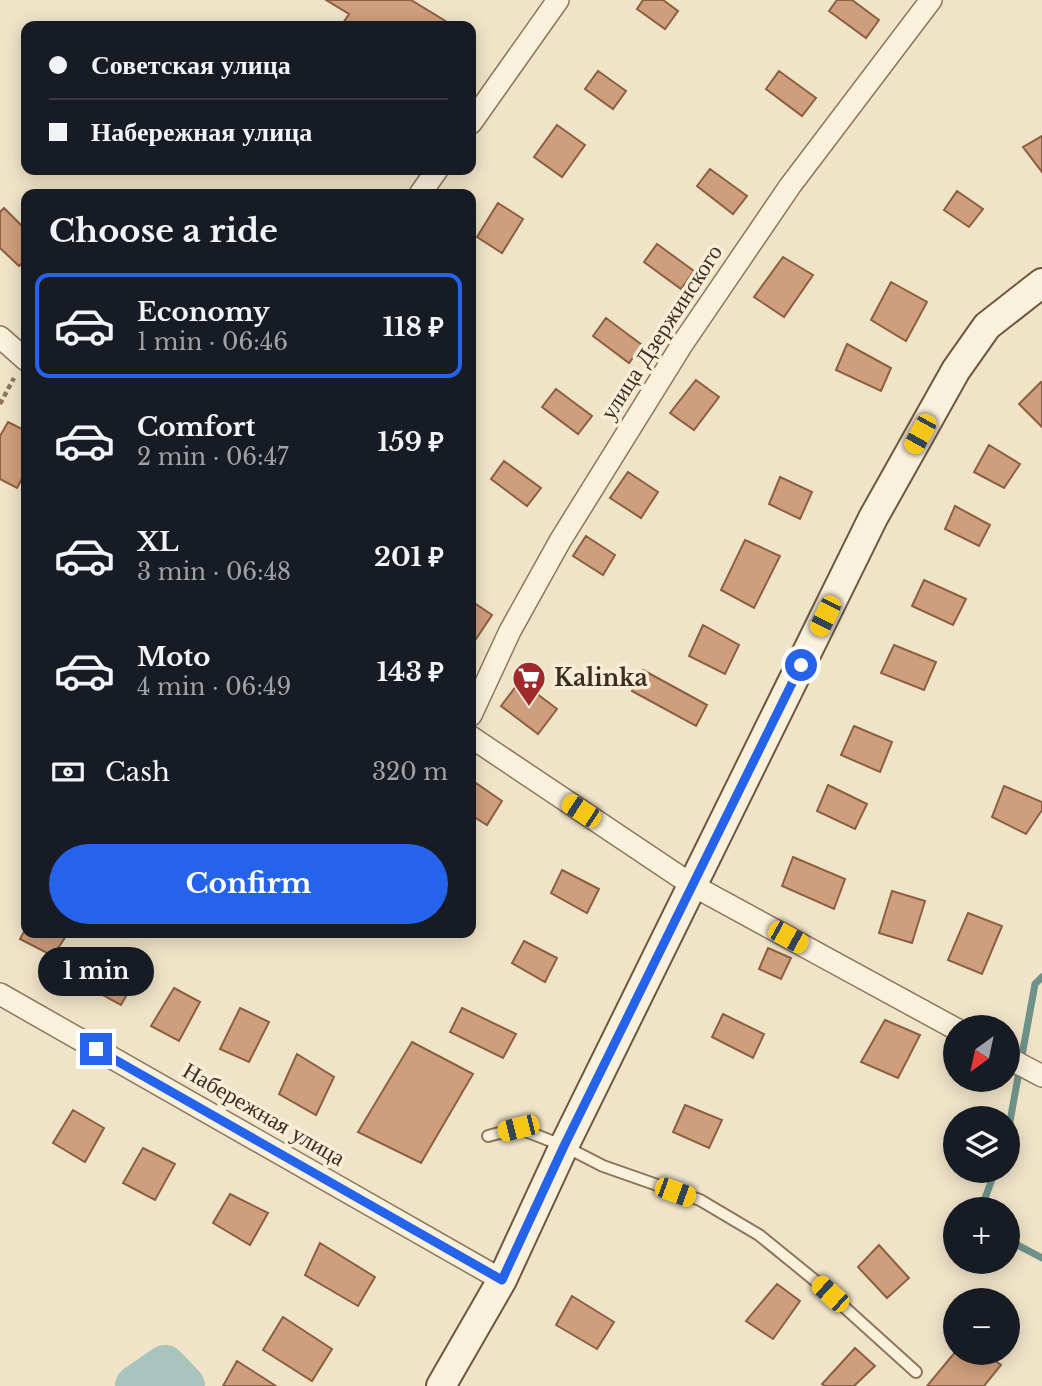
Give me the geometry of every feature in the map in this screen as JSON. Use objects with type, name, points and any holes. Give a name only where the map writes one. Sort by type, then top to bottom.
[{"type":"street","points":[[476,116],[558,0]]},
{"type":"street","name":"улица Дзержинского","points":[[476,704],[510,631],[560,541],[683,343],[790,186],[931,0]]},
{"type":"street","points":[[441,1386],[502,1280],[564,1146],[873,518],[956,370],[987,327],[1042,283]]},
{"type":"street","points":[[0,337],[21,355]]},
{"type":"street","points":[[476,740],[692,885],[943,1022]]},
{"type":"street","name":"Набережная улица","points":[[0,995],[502,1280]]},
{"type":"street","points":[[1020,1064],[1039,1074]]},
{"type":"lane","points":[[488,1136],[518,1128],[564,1146],[603,1166],[699,1200],[759,1235],[812,1278],[916,1372]]},
{"type":"path","points":[[0,404],[21,366]]},
{"type":"building","points":[[326,0],[411,0],[445,21],[344,21],[349,14]]},
{"type":"building","points":[[643,0],[663,0],[678,11],[665,29],[637,9]]},
{"type":"building","points":[[837,0],[852,0],[879,20],[866,38],[829,11]]},
{"type":"building","points":[[598,71],[626,91],[613,109],[585,89]]},
{"type":"building","points":[[779,71],[816,98],[802,116],[766,89]]},
{"type":"building","points":[[557,125],[585,145],[562,177],[534,157]]},
{"type":"building","points":[[1042,136],[1042,172],[1023,147]]},
{"type":"building","points":[[710,169],[747,196],[733,214],[697,186]]},
{"type":"building","points":[[957,191],[983,209],[969,227],[944,210]]},
{"type":"building","points":[[498,203],[523,219],[502,253],[477,237]]},
{"type":"building","points":[[4,208],[21,225],[19,266],[0,248],[0,212]]},
{"type":"building","points":[[657,244],[694,271],[681,289],[644,262]]},
{"type":"building","points":[[783,257],[813,275],[784,317],[754,297]]},
{"type":"building","points":[[891,282],[927,302],[906,341],[871,320]]},
{"type":"building","points":[[606,318],[642,345],[629,363],[593,336]]},
{"type":"building","points":[[847,344],[891,368],[881,391],[836,370]]},
{"type":"building","points":[[696,380],[719,397],[694,430],[670,413]]},
{"type":"building","points":[[1042,383],[1042,427],[1019,404]]},
{"type":"building","points":[[556,389],[592,416],[578,434],[542,407]]},
{"type":"building","points":[[8,422],[21,428],[21,480],[17,488],[0,479],[0,436]]},
{"type":"building","points":[[989,445],[1020,464],[1004,488],[974,472]]},
{"type":"building","points":[[504,461],[541,488],[527,506],[491,479]]},
{"type":"building","points":[[628,472],[658,492],[641,518],[610,498]]},
{"type":"building","points":[[780,477],[812,492],[800,519],[769,504]]},
{"type":"building","points":[[955,506],[990,525],[979,546],[945,529]]},
{"type":"building","points":[[586,536],[615,555],[603,575],[573,556]]},
{"type":"building","points":[[745,540],[780,556],[754,608],[721,590]]},
{"type":"building","points":[[924,580],[966,599],[953,625],[912,606]]},
{"type":"building","points":[[476,604],[492,615],[476,639]]},
{"type":"building","points":[[703,625],[739,645],[725,674],[689,656]]},
{"type":"building","points":[[894,645],[936,662],[924,690],[881,673]]},
{"type":"building","points":[[643,670],[707,705],[696,726],[632,691]]},
{"type":"building","name":"Kalinka","points":[[520,681],[557,709],[538,734],[501,706]]},
{"type":"building","points":[[854,726],[892,742],[880,772],[841,755]]},
{"type":"building","points":[[476,783],[502,801],[487,825],[476,818]]},
{"type":"building","points":[[828,785],[867,804],[855,829],[817,811]]},
{"type":"building","points":[[1004,786],[1042,802],[1042,810],[1026,834],[992,817]]},
{"type":"building","points":[[793,857],[845,879],[834,909],[782,886]]},
{"type":"building","points":[[562,870],[599,889],[587,913],[551,893]]},
{"type":"building","points":[[892,891],[925,901],[912,943],[879,933]]},
{"type":"building","points":[[968,913],[1002,926],[982,974],[948,960]]},
{"type":"building","points":[[21,937],[65,938],[53,956]]},
{"type":"building","points":[[524,941],[557,958],[545,982],[512,963]]},
{"type":"building","points":[[768,948],[791,958],[781,979],[759,969]]},
{"type":"building","points":[[114,957],[139,973],[121,1005],[93,990]]},
{"type":"building","points":[[174,988],[200,1002],[179,1041],[151,1026]]},
{"type":"building","points":[[240,1008],[269,1022],[249,1062],[220,1049]]},
{"type":"building","points":[[462,1008],[516,1034],[503,1058],[450,1032]]},
{"type":"building","points":[[723,1014],[764,1034],[753,1058],[712,1037]]},
{"type":"building","points":[[885,1020],[920,1035],[898,1078],[861,1062]]},
{"type":"building","points":[[412,1042],[473,1074],[421,1163],[358,1132]]},
{"type":"building","points":[[297,1054],[334,1077],[316,1115],[279,1094]]},
{"type":"building","points":[[685,1105],[722,1120],[709,1148],[673,1132]]},
{"type":"building","points":[[73,1110],[104,1128],[85,1162],[53,1143]]},
{"type":"building","points":[[143,1148],[175,1164],[155,1200],[123,1183]]},
{"type":"building","points":[[230,1194],[268,1213],[250,1245],[213,1223]]},
{"type":"building","points":[[320,1243],[375,1277],[358,1306],[305,1275]]},
{"type":"building","points":[[879,1245],[909,1278],[887,1298],[858,1267]]},
{"type":"building","points":[[777,1284],[800,1301],[773,1339],[746,1321]]},
{"type":"building","points":[[572,1296],[614,1322],[597,1349],[556,1325]]},
{"type":"building","points":[[283,1317],[332,1349],[312,1381],[263,1350]]},
{"type":"building","points":[[855,1348],[875,1366],[854,1386],[822,1384]]},
{"type":"building","points":[[237,1361],[276,1386],[223,1386]]},
{"type":"building","points":[[944,1365],[1001,1365],[984,1386],[927,1386]]},
{"type":"waterway","points":[[1013,1106],[1035,984],[1042,977]]},
{"type":"waterway","points":[[985,1197],[991,1183]]},
{"type":"waterway","points":[[1020,1246],[1042,1258]]},
{"type":"waterway","points":[[136,1386],[165,1366],[184,1386]]},
{"type":"place","name":"Kalinka","points":[[529,708]]},
{"type":"route","points":[[96,1049],[502,1280],[564,1146],[801,665]]}]
